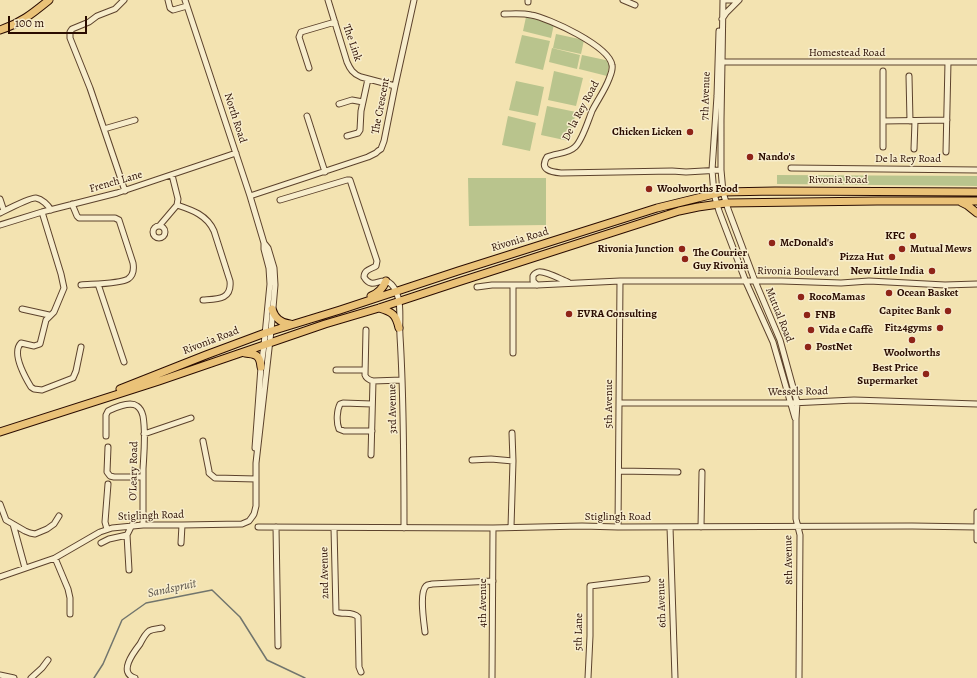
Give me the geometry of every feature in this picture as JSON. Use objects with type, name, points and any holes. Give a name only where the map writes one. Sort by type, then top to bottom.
[{"type":"main road","points":[[0,30],[22,21],[49,0]]},
{"type":"main road","name":"Rivonia Road","points":[[87,404],[100,397],[268,332],[650,210],[714,194],[723,192],[775,191],[977,192]]},
{"type":"main road","points":[[959,201],[968,205],[977,213]]},
{"type":"main road","name":"Rivonia Road","points":[[0,432],[159,381],[325,324],[679,211],[726,203],[977,201]]},
{"type":"main road","points":[[340,310],[347,304],[377,293],[382,289],[386,281]]},
{"type":"main road","points":[[379,308],[394,315],[399,328]]},
{"type":"main road","points":[[272,309],[277,319],[285,324],[293,324]]},
{"type":"main road","points":[[241,353],[254,354],[257,356],[261,360],[261,367]]},
{"type":"street","points":[[124,0],[115,9],[72,29],[70,32],[70,38],[90,88],[125,190]]},
{"type":"street","points":[[168,0],[170,8],[173,10],[187,6]]},
{"type":"street","name":"North Road","points":[[185,0],[250,196],[264,243],[269,268],[270,284],[268,332],[256,463],[256,506]]},
{"type":"street","name":"The Link","points":[[328,0],[350,69],[356,75],[395,86]]},
{"type":"street","name":"The Crescent","points":[[250,196],[368,157],[376,153],[381,148],[386,133],[414,0]]},
{"type":"street","points":[[623,0],[635,5]]},
{"type":"street","name":"7th Avenue","points":[[720,0],[723,192]]},
{"type":"street","points":[[723,0],[735,0]]},
{"type":"street","name":"7th Avenue","points":[[714,194],[712,170],[723,0]]},
{"type":"street","points":[[722,19],[739,0]]},
{"type":"street","name":"De la Rey Road","points":[[504,14],[530,14],[541,17],[570,30],[606,54],[611,59],[613,66],[609,82],[593,110],[578,144],[572,150],[547,157],[544,163],[545,168],[550,171],[561,173],[686,172],[722,170]]},
{"type":"street","points":[[309,68],[299,37],[301,32],[335,22]]},
{"type":"street","name":"Homestead Road","points":[[720,62],[977,62]]},
{"type":"street","points":[[946,152],[948,62]]},
{"type":"street","points":[[883,71],[883,147]]},
{"type":"street","points":[[909,76],[914,149]]},
{"type":"street","points":[[348,136],[360,131],[363,102],[368,79]]},
{"type":"street","points":[[338,104],[352,100],[363,102]]},
{"type":"street","points":[[307,116],[325,172]]},
{"type":"street","points":[[104,130],[135,120]]},
{"type":"street","points":[[883,121],[947,120]]},
{"type":"street","name":"French Lane","points":[[0,225],[125,190],[236,154]]},
{"type":"street","name":"De la Rey Road","points":[[791,168],[977,170]]},
{"type":"street","points":[[160,225],[177,205],[178,199],[172,175]]},
{"type":"street","points":[[280,200],[344,180],[350,180],[377,261],[376,266],[366,271],[364,277],[368,283],[386,281]]},
{"type":"street","name":"Mutual Road","points":[[723,192],[755,281],[780,340],[797,402]]},
{"type":"street","name":"Mutual Road","points":[[714,194],[746,282],[773,342],[791,402]]},
{"type":"street","points":[[0,199],[2,212],[35,198],[45,203],[51,210]]},
{"type":"street","points":[[72,204],[79,218],[115,218],[119,220],[134,269],[133,273],[127,280],[120,282],[81,285]]},
{"type":"street","points":[[177,205],[199,214],[211,224],[230,281],[230,289],[224,297],[203,300]]},
{"type":"street","points":[[42,212],[64,288],[54,312],[49,315],[46,320],[40,344],[34,346],[21,343],[17,352],[18,360],[31,387],[42,390],[74,377],[81,347]]},
{"type":"street","name":"North Road","points":[[264,243],[269,253],[274,273],[275,285],[268,332]]},
{"type":"street","name":"Rivonia Boulevard","points":[[537,285],[533,281],[533,276],[539,272],[549,274],[570,283]]},
{"type":"street","name":"3rd Avenue","points":[[386,281],[391,283],[400,301],[399,328],[402,380],[404,528]]},
{"type":"street","name":"Rivonia Boulevard","points":[[477,287],[492,285],[537,285],[620,281],[869,281],[945,285],[977,284]]},
{"type":"street","name":"5th Avenue","points":[[618,527],[620,281]]},
{"type":"street","points":[[98,284],[124,362]]},
{"type":"street","points":[[512,354],[513,285]]},
{"type":"street","points":[[22,308],[49,315]]},
{"type":"street","points":[[366,330],[366,377],[373,381],[402,380]]},
{"type":"street","points":[[773,342],[780,340]]},
{"type":"street","name":"North Road","points":[[256,463],[255,447],[261,367],[267,345]]},
{"type":"street","points":[[336,370],[365,370]]},
{"type":"street","points":[[372,455],[373,381]]},
{"type":"street","name":"Wessels Road","points":[[619,403],[797,402],[854,400],[977,404]]},
{"type":"street","name":"8th Avenue","points":[[791,402],[796,419]]},
{"type":"street","name":"8th Avenue","points":[[797,402],[796,519],[800,535],[800,678]]},
{"type":"street","name":"O'Leary Road","points":[[106,436],[107,413],[111,409],[134,404],[138,407],[142,413],[144,434],[143,524]]},
{"type":"street","points":[[372,404],[340,404],[338,424],[339,429],[372,431]]},
{"type":"street","points":[[144,434],[191,418]]},
{"type":"street","points":[[511,527],[513,460],[512,433]]},
{"type":"street","points":[[203,441],[209,471],[215,478],[256,479]]},
{"type":"street","points":[[108,446],[107,472],[110,476],[143,477]]},
{"type":"street","points":[[472,460],[513,460]]},
{"type":"street","points":[[619,471],[678,472]]},
{"type":"street","points":[[701,527],[702,472]]},
{"type":"street","points":[[107,529],[105,522],[108,484]]},
{"type":"street","points":[[0,504],[6,520],[30,533],[35,534],[47,529],[54,524],[59,516]]},
{"type":"street","name":"Stiglingh Road","points":[[0,576],[55,558],[107,529],[118,526],[143,524],[242,524],[252,517],[256,506]]},
{"type":"street","points":[[977,512],[977,540]]},
{"type":"street","points":[[13,524],[25,568]]},
{"type":"street","points":[[129,570],[127,535],[132,525]]},
{"type":"street","points":[[181,543],[182,525]]},
{"type":"street","name":"Stiglingh Road","points":[[258,527],[977,527]]},
{"type":"street","name":"6th Avenue","points":[[670,527],[675,678]]},
{"type":"street","points":[[276,528],[278,646]]},
{"type":"street","name":"2nd Avenue","points":[[334,528],[336,612],[352,613],[358,617],[359,667],[361,672]]},
{"type":"street","name":"4th Avenue","points":[[492,678],[493,528]]},
{"type":"street","points":[[101,543],[127,535]]},
{"type":"street","points":[[55,558],[68,589],[70,598],[70,614]]},
{"type":"street","name":"5th Lane","points":[[588,678],[590,586],[647,579]]},
{"type":"street","points":[[425,632],[422,597],[426,586],[432,584],[493,582]]},
{"type":"street","points":[[135,678],[130,676],[127,670],[131,656],[150,630],[162,628]]},
{"type":"street","points":[[31,678],[48,660]]},
{"type":"street","points":[[0,676],[14,678]]},
{"type":"green space","points":[[526,17],[554,24],[551,38],[523,31]]},
{"type":"green space","points":[[556,34],[584,40],[581,54],[553,48]]},
{"type":"green space","points":[[522,35],[550,41],[543,70],[515,63]]},
{"type":"green space","points":[[552,48],[580,55],[577,69],[549,62]]},
{"type":"green space","points":[[582,55],[610,61],[607,76],[579,69]]},
{"type":"green space","points":[[554,71],[583,78],[576,106],[548,100]]},
{"type":"green space","points":[[516,81],[544,87],[538,116],[509,110]]},
{"type":"green space","points":[[547,106],[576,112],[569,141],[541,135]]},
{"type":"green space","points":[[508,116],[536,123],[530,151],[502,145]]},
{"type":"green space","points":[[777,175],[977,176],[977,186],[777,184]]},
{"type":"green space","points":[[468,178],[546,178],[546,225],[469,226]]},
{"type":"waterway","name":"Sandspruit","points":[[94,678],[103,664],[122,620],[146,603],[212,590],[240,617],[267,660],[305,678]]},
{"type":"place","name":"Chicken Licken","points":[[690,132]]},
{"type":"place","name":"Nando's","points":[[750,157]]},
{"type":"place","name":"Woolworths Food","points":[[649,189]]},
{"type":"place","name":"KFC","points":[[913,236]]},
{"type":"place","name":"McDonald's","points":[[772,243]]},
{"type":"place","name":"Rivonia Junction","points":[[682,249]]},
{"type":"place","name":"Mutual Mews","points":[[902,249]]},
{"type":"place","name":"Pizza Hut","points":[[892,257]]},
{"type":"place","name":"The Courier Guy Rivonia","points":[[685,259]]},
{"type":"place","name":"New Little India","points":[[932,271]]},
{"type":"place","name":"Ocean Basket","points":[[889,293]]},
{"type":"place","name":"RocoMamas","points":[[801,297]]},
{"type":"place","name":"Capitec Bank","points":[[948,311]]},
{"type":"place","name":"EVRA Consulting","points":[[569,314]]},
{"type":"place","name":"FNB","points":[[807,315]]},
{"type":"place","name":"Fit24gyms","points":[[940,328]]},
{"type":"place","name":"Vida e Caffè","points":[[811,330]]},
{"type":"place","name":"Woolworths","points":[[912,340]]},
{"type":"place","name":"PostNet","points":[[808,347]]},
{"type":"place","name":"Best Price Supermarket","points":[[926,374]]}]
